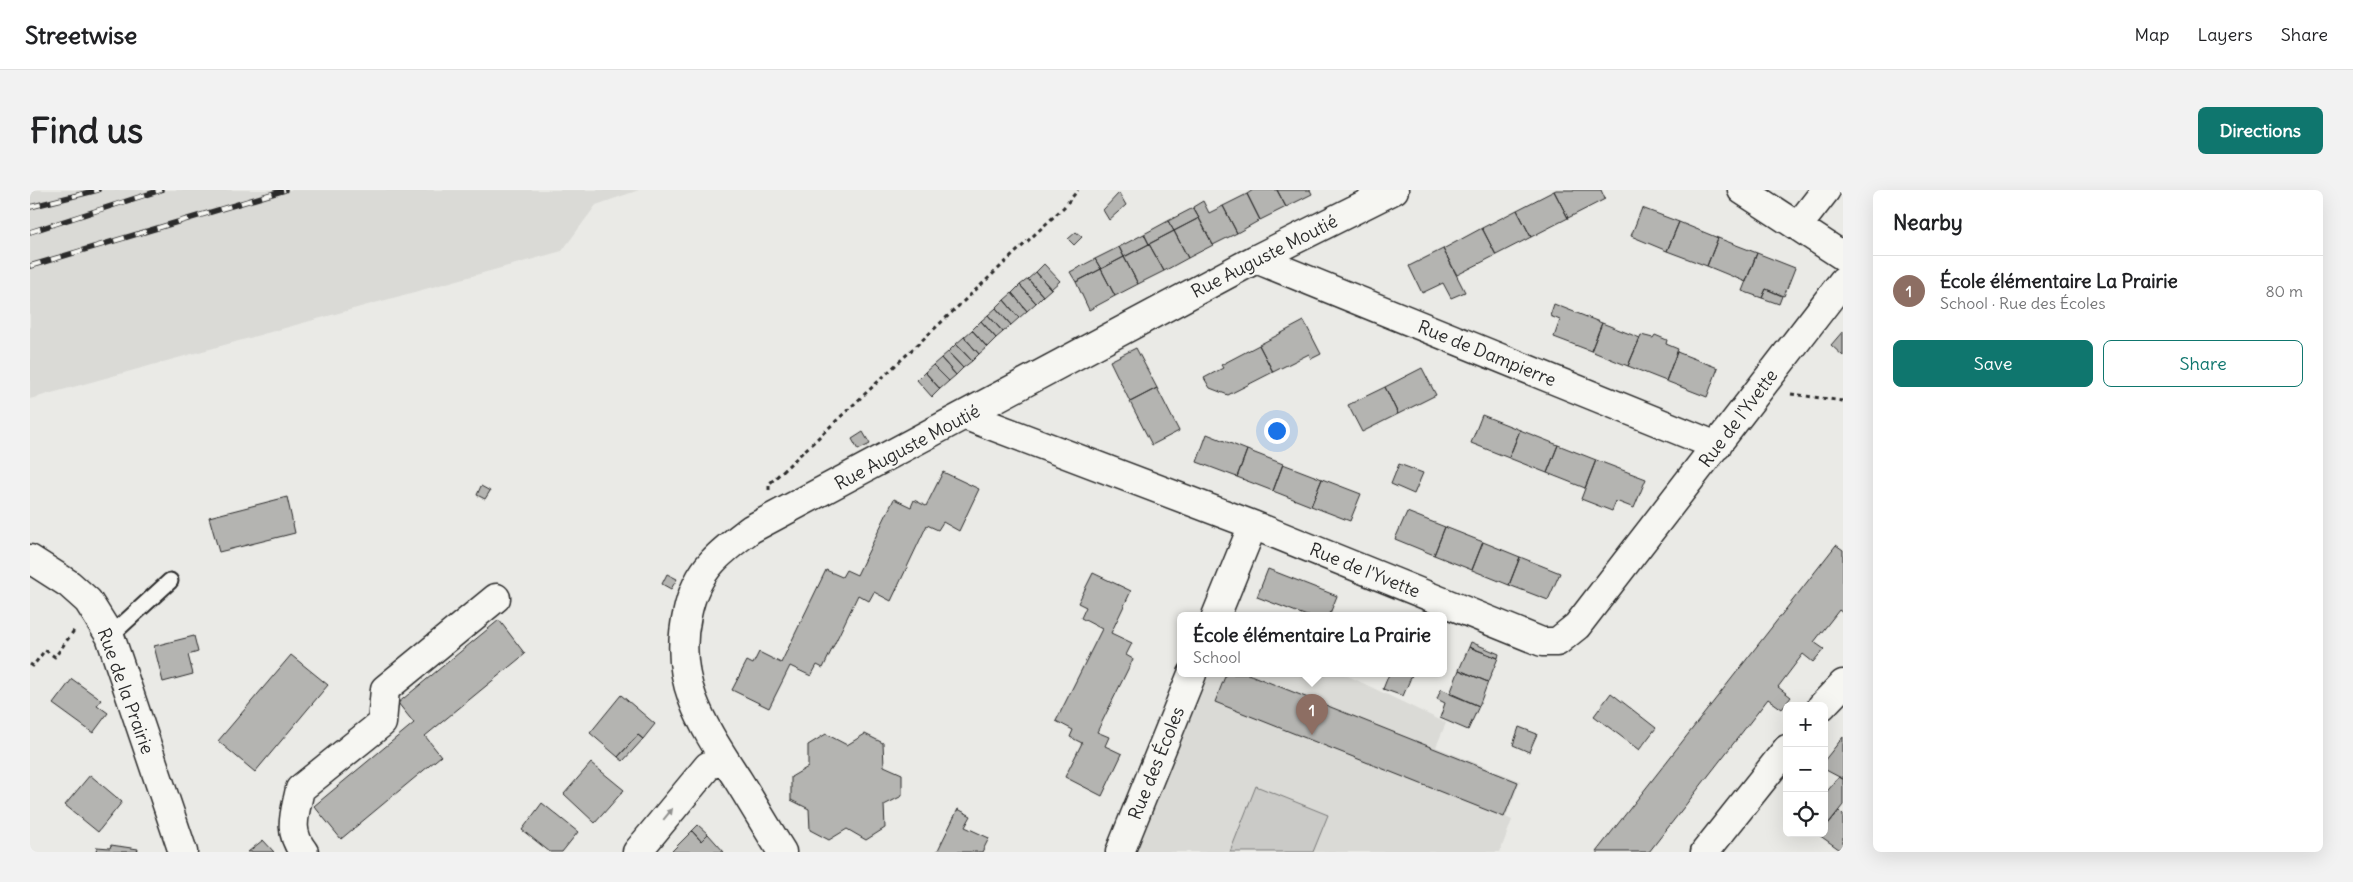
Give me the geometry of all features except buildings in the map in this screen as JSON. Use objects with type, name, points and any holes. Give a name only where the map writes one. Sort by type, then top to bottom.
[{"type":"street","name":"Rue Auguste Moutié","points":[[782,852],[702,722],[688,687],[682,659],[683,631],[689,604],[698,582],[712,561],[738,539],[770,520],[1256,259],[1394,190]]},
{"type":"street","points":[[1742,190],[1843,256]]},
{"type":"street","points":[[1798,226],[1826,190]]},
{"type":"street","name":"Rue de Dampierre","points":[[1256,259],[1717,446]]},
{"type":"street","name":"Rue de l'Yvette","points":[[966,416],[1253,525],[1542,642],[1557,642],[1568,636],[1577,626],[1843,281]]},
{"type":"street","points":[[1218,612],[1253,525]]},
{"type":"street","name":"Rue de la Prairie","points":[[30,559],[69,584],[88,601],[110,636],[183,852]]},
{"type":"street","points":[[304,852],[295,841],[293,831],[300,789],[382,723],[385,689],[496,598]]},
{"type":"street","name":"Rue des Écoles","points":[[1120,852],[1191,677]]},
{"type":"street","points":[[1826,702],[1843,684]]},
{"type":"street","points":[[1705,852],[1783,754]]},
{"type":"street","points":[[637,852],[708,766],[724,758]]},
{"type":"lane","points":[[110,636],[170,581]]},
{"type":"path","points":[[770,520],[769,484],[1064,207],[1078,190]]},
{"type":"path","points":[[1760,389],[1843,401]]},
{"type":"path","points":[[30,664],[33,666],[45,650],[55,657],[79,624]]},
{"type":"shaded area","points":[[30,190],[639,190],[596,205],[562,251],[30,399]]},
{"type":"shaded area","points":[[1208,677],[1350,677],[1446,723],[1436,747],[1520,781],[1506,817],[1512,820],[1500,852],[1136,852]]},
{"type":"shaded area","points":[[1256,786],[1328,815],[1313,852],[1230,852]]},
{"type":"railway","points":[[30,207],[98,190]]},
{"type":"railway","points":[[30,232],[161,190]]},
{"type":"railway","points":[[30,266],[285,190]]},
{"type":"place","name":"École élémentaire La Prairie","points":[[1312,735]]}]
